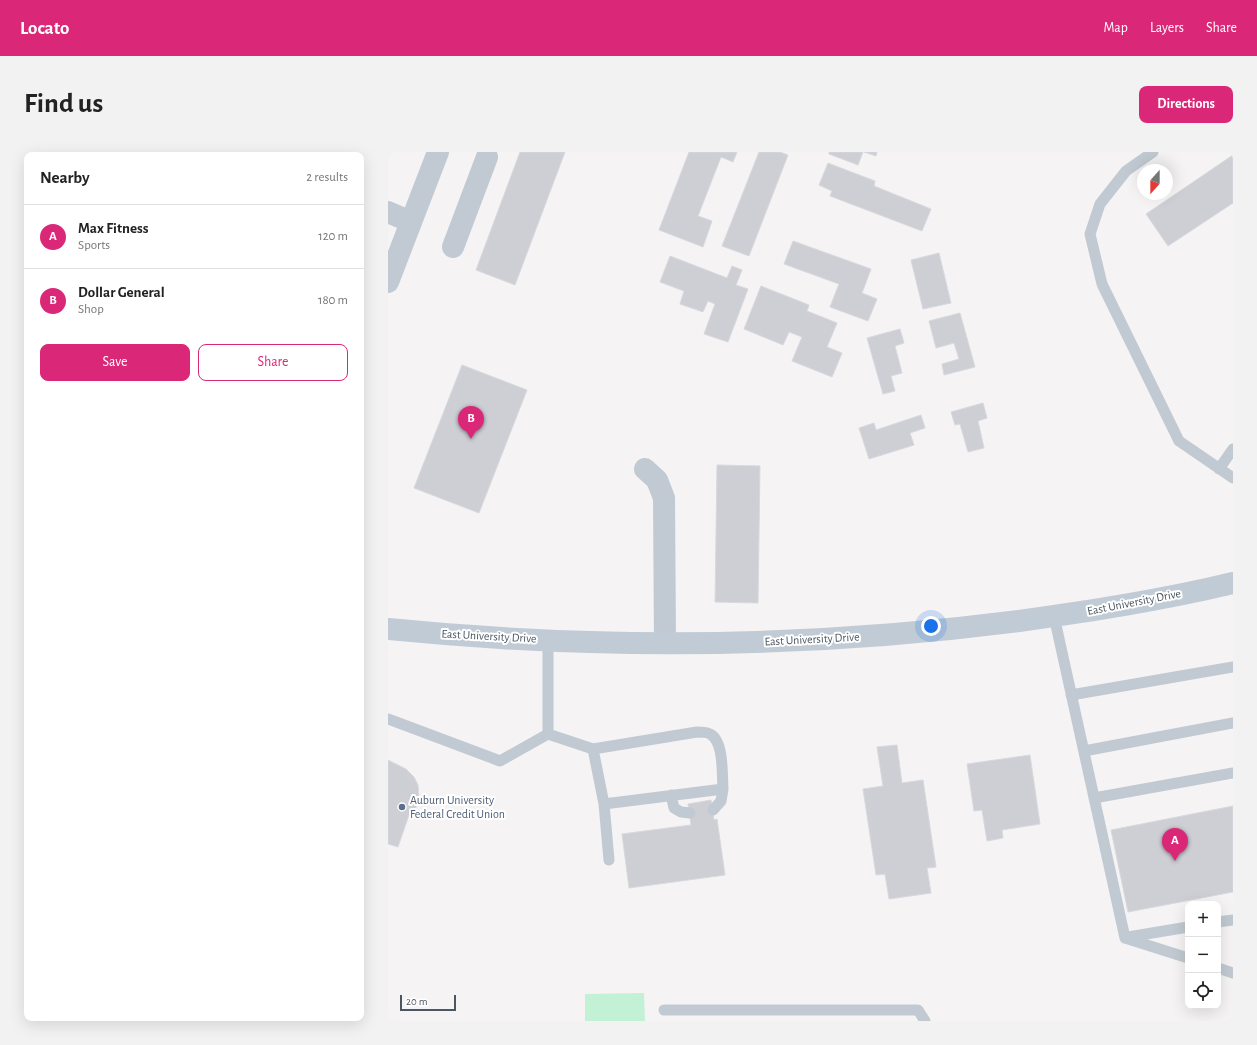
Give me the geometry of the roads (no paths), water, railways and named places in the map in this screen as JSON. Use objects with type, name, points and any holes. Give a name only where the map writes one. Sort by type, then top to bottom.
[{"type":"main road","name":"East University Drive","points":[[388,629],[548,640],[703,644],[833,640],[963,628],[1092,611],[1233,583]]},
{"type":"street","points":[[388,282],[438,152]]},
{"type":"street","points":[[453,247],[483,154]]},
{"type":"street","points":[[388,212],[411,222]]},
{"type":"street","points":[[645,469],[657,480],[664,498],[665,643]]},
{"type":"lane","points":[[1153,152],[1126,171],[1100,204],[1090,234],[1102,284],[1179,441],[1233,478]]},
{"type":"lane","points":[[1219,469],[1233,449]]},
{"type":"lane","points":[[1054,616],[1125,938]]},
{"type":"lane","points":[[548,640],[548,734]]},
{"type":"lane","points":[[1072,695],[1233,667]]},
{"type":"lane","points":[[388,720],[500,761],[548,734],[594,749],[697,732],[709,733],[720,746],[723,789],[721,801],[713,810]]},
{"type":"lane","points":[[1084,751],[1233,723]]},
{"type":"lane","points":[[594,749],[604,804],[609,860]]},
{"type":"lane","points":[[1094,798],[1233,773]]},
{"type":"lane","points":[[604,804],[723,789]]},
{"type":"lane","points":[[670,795],[674,808],[681,812],[690,813]]},
{"type":"lane","points":[[1221,922],[1233,920]]},
{"type":"lane","points":[[1125,938],[1185,928]]},
{"type":"lane","points":[[1125,938],[1185,957]]},
{"type":"lane","points":[[1221,969],[1233,973]]},
{"type":"lane","points":[[664,1010],[729,1016],[918,1010],[925,1021]]},
{"type":"place","name":"Dollar General","points":[[471,439]]},
{"type":"place","name":"Auburn University Federal Credit Union","points":[[402,807]]},
{"type":"place","name":"Max Fitness","points":[[1175,861]]}]
